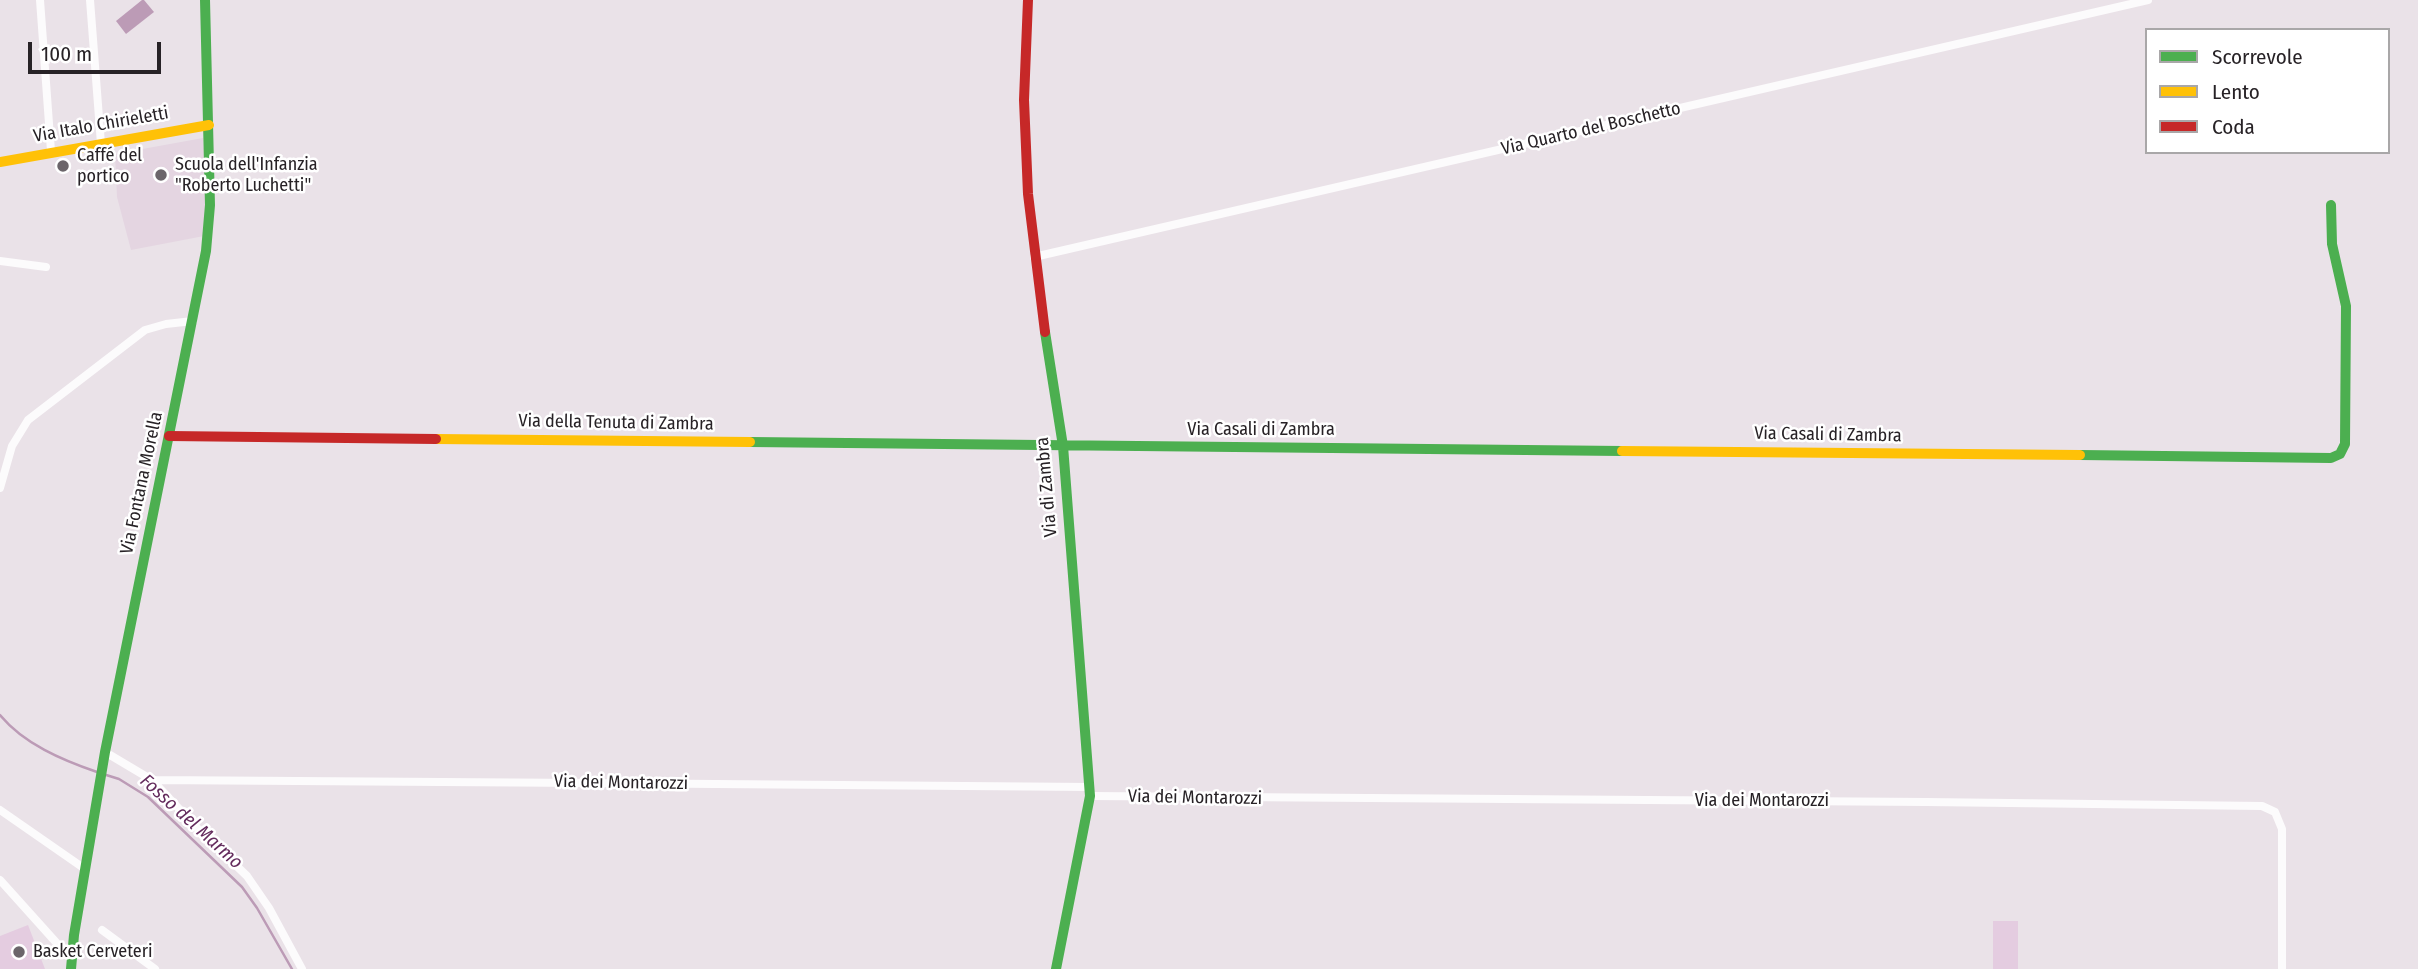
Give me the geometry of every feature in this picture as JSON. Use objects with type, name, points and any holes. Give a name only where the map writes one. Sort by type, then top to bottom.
[{"type":"street","points":[[40,0],[51,151]]},
{"type":"street","points":[[90,0],[101,144]]},
{"type":"street","name":"Via Fontana Morella","points":[[71,964],[104,757],[204,268],[210,220],[205,0]]},
{"type":"street","name":"Via di Zambra","points":[[1028,0],[1024,135],[1034,257],[1063,446],[1089,792],[1056,969]]},
{"type":"street","name":"Via Quarto del Boschetto","points":[[1034,257],[2148,0]]},
{"type":"street","name":"Via Italo Chirieletti","points":[[0,162],[209,125]]},
{"type":"street","name":"Via Casali di Zambra","points":[[1063,446],[2334,458],[2342,452],[2346,440],[2346,301],[2332,244],[2330,205]]},
{"type":"street","points":[[0,261],[46,267]]},
{"type":"street","points":[[0,488],[14,442],[33,415],[145,330],[193,321]]},
{"type":"street","name":"Via della Tenuta di Zambra","points":[[169,436],[1063,446]]},
{"type":"street","points":[[104,757],[152,780],[251,880],[302,969]]},
{"type":"street","name":"Via dei Montarozzi","points":[[152,780],[502,780],[1089,792],[2262,806],[2275,812],[2281,821],[2283,833],[2282,969]]},
{"type":"street","points":[[0,810],[85,869]]},
{"type":"street","points":[[2,885],[71,964]]},
{"type":"street","points":[[102,930],[155,969]]},
{"type":"shaded area","points":[[142,0],[154,12],[126,34],[116,21]]},
{"type":"shaded area","name":"Scuola dell'Infanzia \"Roberto Luchetti\"","points":[[203,138],[208,196],[204,236],[131,250],[117,197],[115,154]]},
{"type":"shaded area","points":[[1993,921],[2018,921],[2018,969],[1993,969]]},
{"type":"shaded area","name":"Basket Cerveteri","points":[[28,925],[45,969],[0,969],[0,936]]},
{"type":"waterway","name":"Fosso del Marmo","points":[[0,715],[32,743],[97,772]]},
{"type":"waterway","name":"Fosso del Marmo","points":[[103,774],[119,779],[148,797],[242,887],[292,969]]},
{"type":"traffic: fast","points":[[71,969],[74,935],[105,752],[206,251],[210,205],[205,0]]},
{"type":"traffic: fast","points":[[2080,455],[2331,458],[2340,454],[2345,444],[2346,306],[2332,244],[2331,205]]},
{"type":"traffic: fast","points":[[1045,332],[1063,446],[1090,796],[1056,969]]},
{"type":"traffic: fast","points":[[750,442],[1622,451]]},
{"type":"traffic: slow","points":[[0,162],[209,125]]},
{"type":"traffic: slow","points":[[436,439],[750,442]]},
{"type":"traffic: slow","points":[[1622,451],[2080,455]]},
{"type":"traffic: jam","points":[[1028,0],[1024,100],[1028,194],[1045,332]]},
{"type":"traffic: jam","points":[[169,436],[436,439]]},
{"type":"place","name":"Caffé del portico","points":[[63,166]]},
{"type":"place","name":"Scuola dell'Infanzia \"Roberto Luchetti\"","points":[[161,175]]},
{"type":"place","name":"Basket Cerveteri","points":[[19,952]]}]
